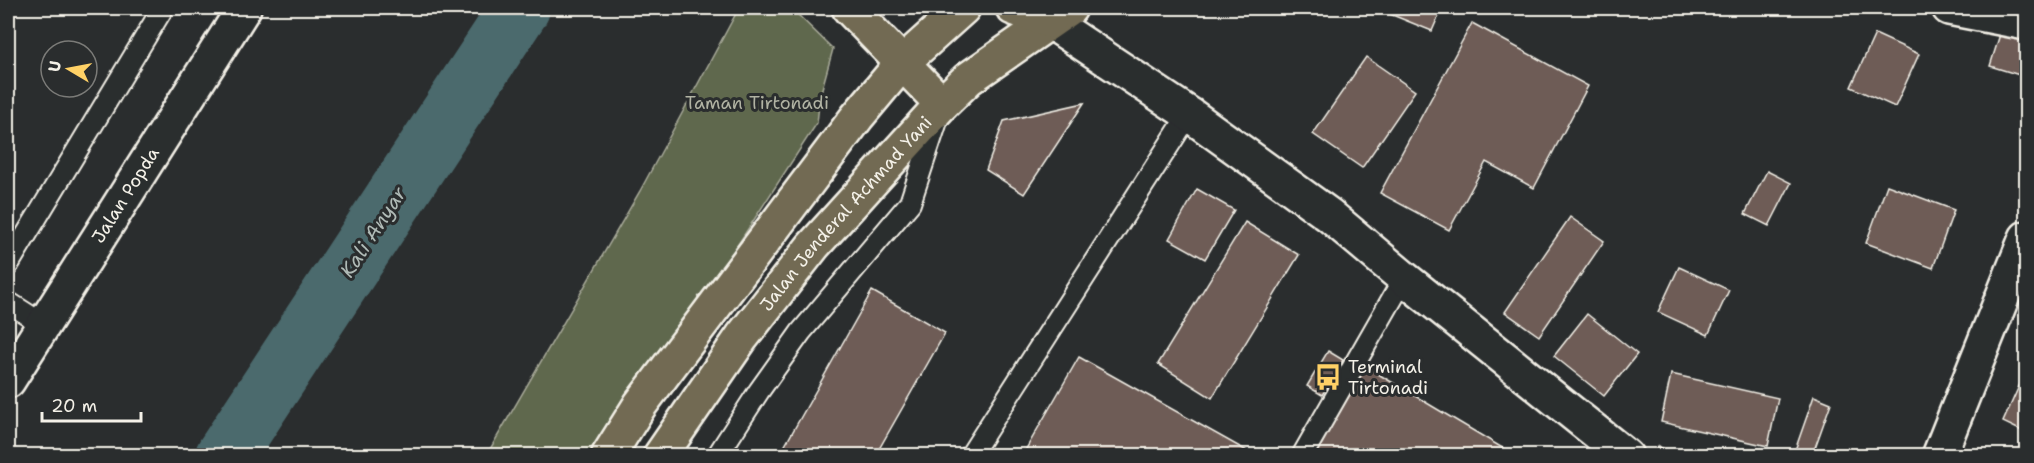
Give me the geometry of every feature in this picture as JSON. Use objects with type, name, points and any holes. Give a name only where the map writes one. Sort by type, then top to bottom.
[{"type":"main road","points":[[849,8],[942,104]]},
{"type":"main road","points":[[608,456],[640,405],[857,117],[903,62],[963,8]]},
{"type":"main road","points":[[1013,8],[1059,14]]},
{"type":"main road","name":"Jalan Jenderal Achmad Yani","points":[[660,456],[742,337],[813,246],[942,104],[968,79],[1059,14]]},
{"type":"street","name":"Jalan Popda","points":[[9,376],[44,325],[244,8]]},
{"type":"street","points":[[1949,8],[2026,23]]},
{"type":"street","points":[[1059,14],[1189,114],[1329,215],[1625,455]]},
{"type":"street","points":[[1940,456],[2026,238]]},
{"type":"lane","points":[[8,265],[163,8]]},
{"type":"lane","points":[[717,456],[801,332],[910,203],[942,104]]},
{"type":"lane","points":[[970,456],[1189,114]]},
{"type":"lane","points":[[1302,456],[1404,278]]},
{"type":"lane","points":[[8,302],[44,325]]},
{"type":"green space","name":"Taman Tirtonadi","points":[[739,8],[791,8],[833,49],[820,96],[817,123],[731,255],[681,322],[590,455],[486,456],[640,191]]},
{"type":"building","points":[[1375,8],[1442,8],[1432,31]]},
{"type":"building","points":[[1472,23],[1588,86],[1534,188],[1486,162],[1449,230],[1380,193]]},
{"type":"building","points":[[2002,28],[2026,35],[2026,77],[1990,66]]},
{"type":"building","points":[[1875,34],[1919,54],[1895,107],[1851,87]]},
{"type":"building","points":[[1366,57],[1415,91],[1362,168],[1313,134]]},
{"type":"building","points":[[1084,103],[1024,194],[986,170],[1004,121]]},
{"type":"building","points":[[1767,171],[1791,183],[1769,226],[1745,214]]},
{"type":"building","points":[[1887,185],[1954,210],[1933,268],[1866,243]]},
{"type":"building","points":[[1197,189],[1234,210],[1205,259],[1169,239]]},
{"type":"building","points":[[1570,217],[1604,241],[1539,336],[1505,312]]},
{"type":"building","points":[[1245,222],[1299,255],[1212,398],[1158,364]]},
{"type":"building","points":[[1679,267],[1729,290],[1708,335],[1658,312]]},
{"type":"building","points":[[872,291],[945,333],[875,456],[779,456]]},
{"type":"building","points":[[1587,314],[1637,354],[1604,396],[1554,356]]},
{"type":"building","points":[[1328,351],[1343,360],[1322,395],[1307,386]]},
{"type":"building","points":[[1079,357],[1256,456],[1022,456]]},
{"type":"building","points":[[1363,365],[1516,456],[1311,456]]},
{"type":"building","points":[[1671,374],[1778,398],[1768,446],[1661,422]]},
{"type":"building","points":[[2020,384],[2026,387],[2026,433],[2003,422]]},
{"type":"building","points":[[1814,396],[1831,403],[1812,456],[1793,456]]},
{"type":"waterway","name":"Kali Anyar","points":[[225,456],[520,8]]},
{"type":"place","name":"Terminal Tirtonadi","points":[[1328,377]]}]
